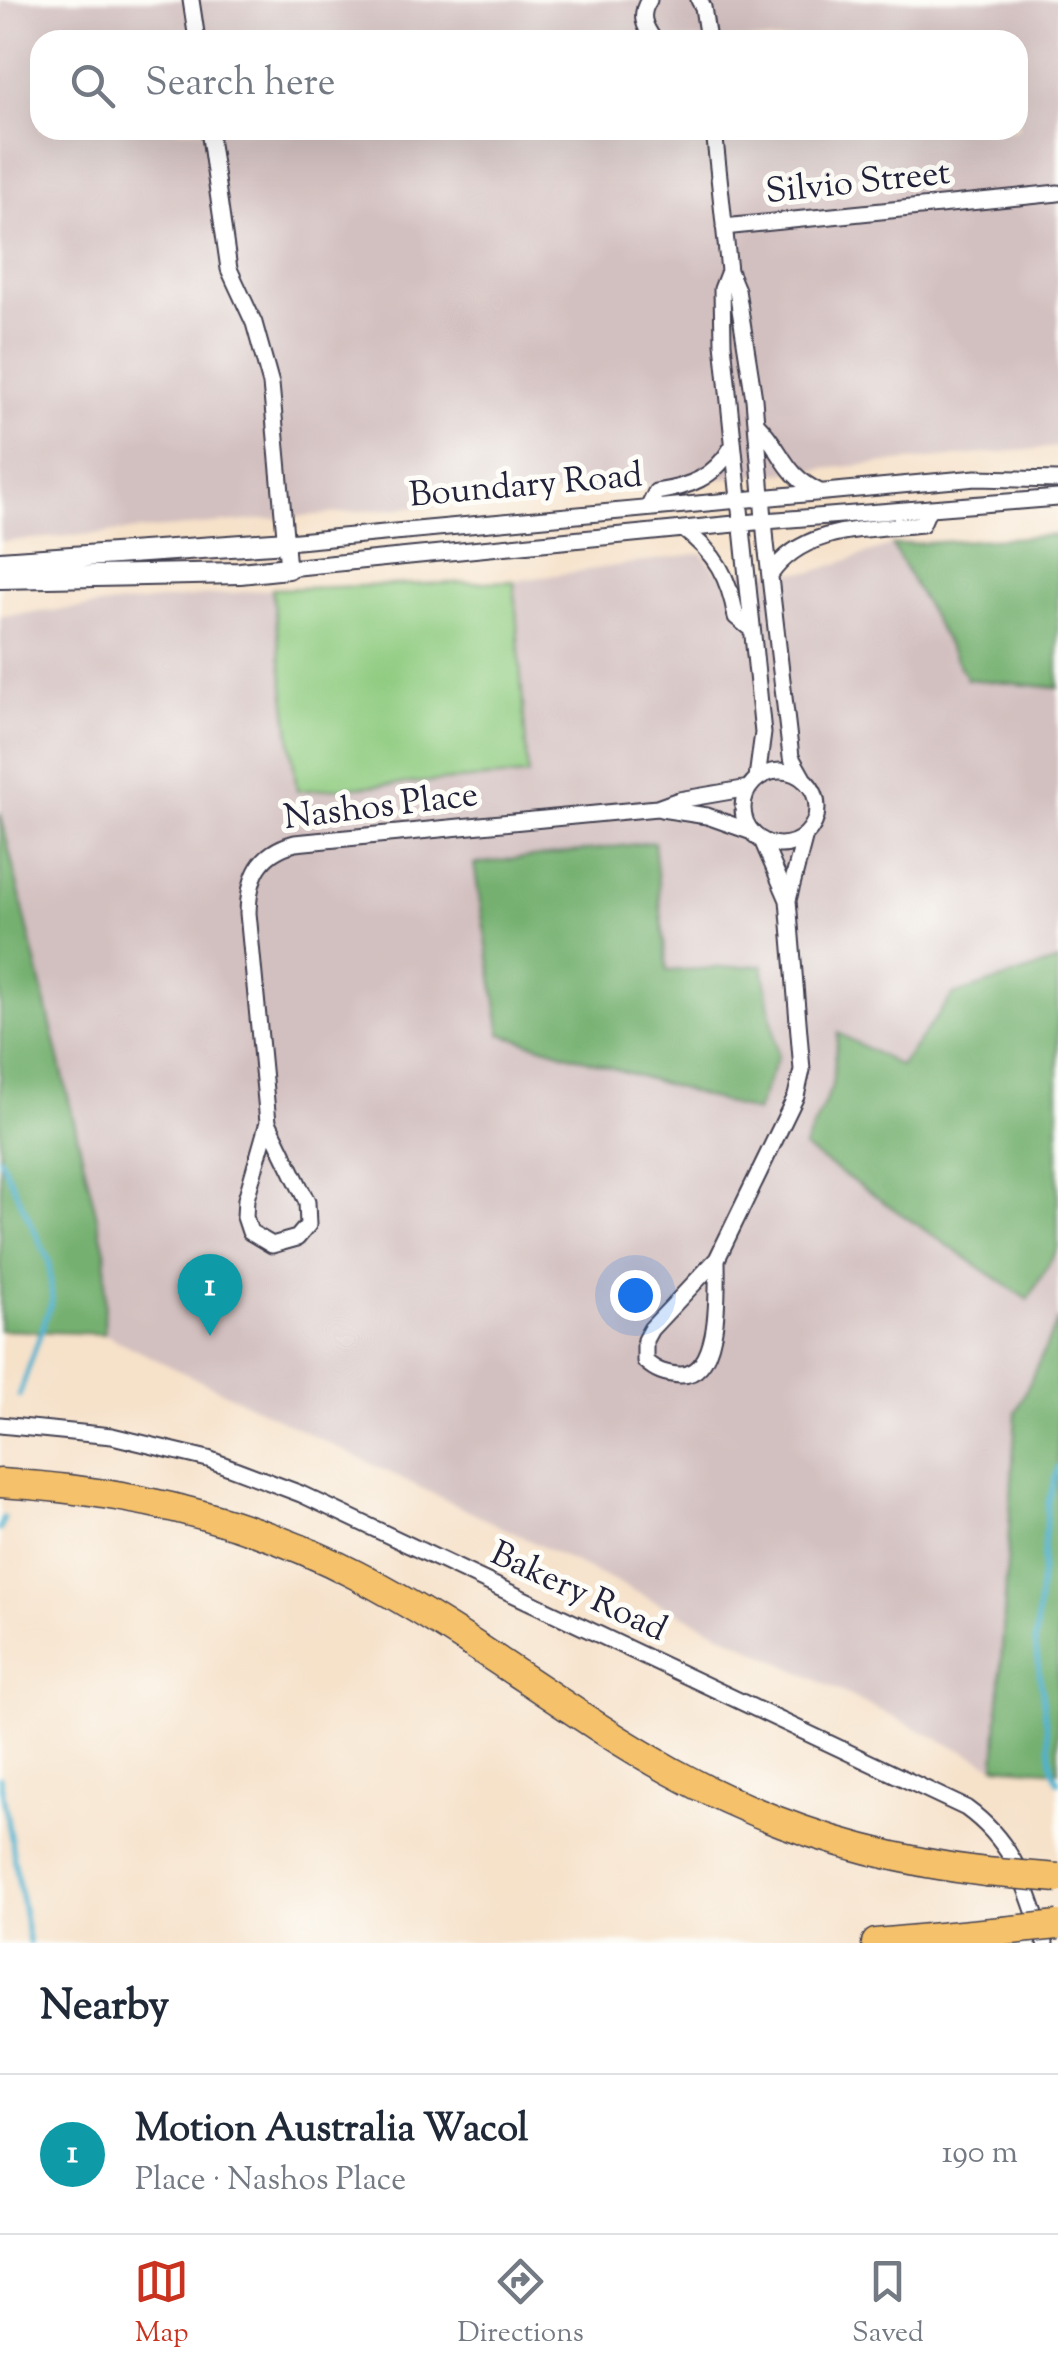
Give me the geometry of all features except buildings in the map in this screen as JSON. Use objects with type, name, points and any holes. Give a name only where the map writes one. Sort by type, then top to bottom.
[{"type":"highway","points":[[0,1482],[160,1503],[289,1544],[397,1596],[622,1742],[754,1812],[843,1843],[915,1861],[1058,1878]]},
{"type":"highway","points":[[876,1943],[1058,1925]]},
{"type":"street","points":[[191,0],[195,30]]},
{"type":"street","points":[[648,30],[643,11],[649,0]]},
{"type":"street","points":[[699,0],[706,30]]},
{"type":"street","points":[[210,140],[229,269],[262,345],[270,384],[288,568]]},
{"type":"street","points":[[715,140],[729,271],[737,290],[757,424],[791,757],[816,802],[816,814],[805,834],[788,900],[802,1070],[796,1096],[716,1259],[697,1276],[645,1340],[645,1361],[657,1371],[688,1375],[704,1366],[716,1295],[716,1259]]},
{"type":"street","name":"Silvio Street","points":[[724,227],[1058,194]]},
{"type":"street","points":[[729,271],[722,289],[732,447],[762,734],[753,783],[743,811],[788,900]]},
{"type":"street","points":[[757,424],[772,439],[799,482],[820,492]]},
{"type":"street","points":[[648,508],[656,492],[684,488],[710,474],[732,447]]},
{"type":"street","name":"Boundary Road","points":[[0,562],[286,542],[976,478],[1058,480]]},
{"type":"street","name":"Boundary Road","points":[[0,578],[240,573],[741,523],[1058,498]]},
{"type":"street","points":[[770,576],[794,550],[824,534],[922,524],[928,508]]},
{"type":"street","points":[[684,529],[720,564],[731,589],[736,617],[752,630]]},
{"type":"street","points":[[753,783],[781,771],[804,780]]},
{"type":"street","name":"Nashos Place","points":[[268,1122],[246,1199],[245,1218],[250,1232],[272,1245],[298,1238],[308,1225],[306,1202],[268,1122],[248,912],[248,888],[254,871],[276,848],[657,808],[753,783]]},
{"type":"street","name":"Nashos Place","points":[[657,808],[707,816],[757,836]]},
{"type":"street","points":[[757,836],[784,844],[805,834]]},
{"type":"street","name":"Bakery Road","points":[[0,1426],[112,1436],[208,1459],[301,1494],[966,1808],[994,1832],[1015,1860],[1045,1943]]},
{"type":"shaded area","points":[[0,0],[1058,0],[1058,447],[0,542]]},
{"type":"shaded area","points":[[1058,535],[1058,1320],[1016,1412],[994,1766],[104,1334],[106,1255],[0,812],[0,616],[272,589],[297,791],[527,775],[514,581],[702,553],[716,571],[813,572],[892,545]]},
{"type":"green space","points":[[1058,535],[1058,688],[967,679],[892,545]]},
{"type":"green space","points":[[514,581],[528,775],[297,791],[272,589]]},
{"type":"green space","points":[[0,812],[106,1255],[104,1334],[0,1330]]},
{"type":"green space","points":[[654,842],[667,971],[763,965],[778,1056],[756,1112],[501,1034],[474,864]]},
{"type":"green space","points":[[1058,961],[1058,1248],[1028,1300],[804,1148],[832,1086],[838,1033],[900,1066],[953,995]]},
{"type":"green space","points":[[1058,1320],[1058,1771],[995,1766],[1016,1412]]},
{"type":"waterway","points":[[0,1158],[49,1261],[52,1300],[19,1396]]},
{"type":"waterway","points":[[1058,1467],[1048,1503],[1035,1640],[1052,1768],[1058,1782]]},
{"type":"waterway","points":[[0,1530],[4,1518]]},
{"type":"waterway","points":[[0,1777],[29,1943]]},
{"type":"place","name":"Motion Australia Wacol","points":[[210,1336]]}]
